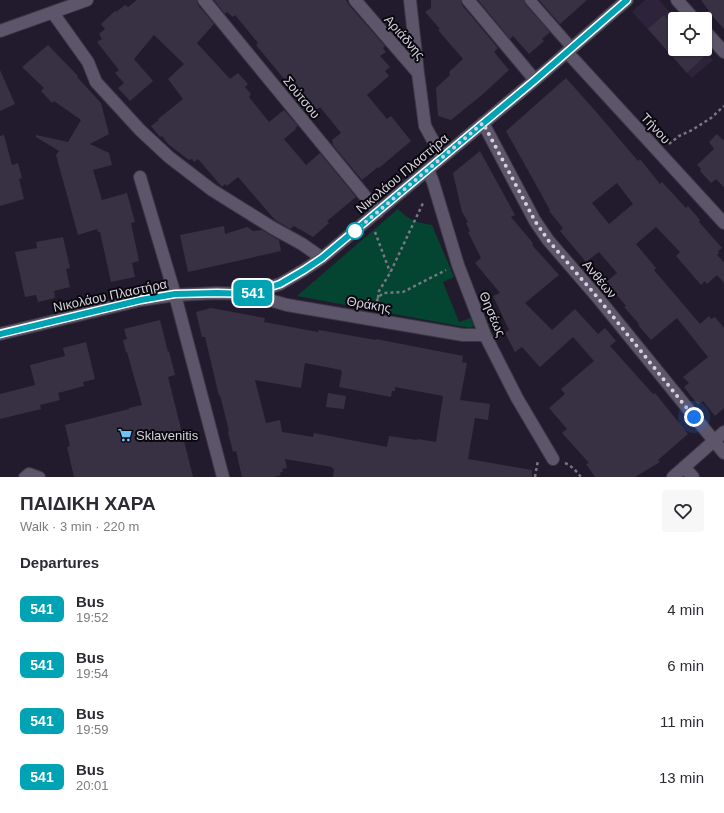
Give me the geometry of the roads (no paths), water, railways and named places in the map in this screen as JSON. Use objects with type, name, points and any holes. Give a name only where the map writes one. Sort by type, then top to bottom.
[{"type":"street","points":[[0,31],[87,0]]},
{"type":"street","name":"Σούτσου","points":[[204,0],[374,215]]},
{"type":"street","name":"Αριάδνης","points":[[355,0],[418,74]]},
{"type":"street","points":[[410,0],[425,126],[442,157]]},
{"type":"street","points":[[468,0],[535,80]]},
{"type":"street","name":"Νικολάου Πλαστήρα","points":[[0,334],[141,300],[175,294],[249,294],[280,284],[322,258],[535,80],[627,0]]},
{"type":"street","points":[[677,0],[688,12]]},
{"type":"street","points":[[53,13],[88,62],[96,82],[140,130],[170,157],[212,190],[273,228],[302,244],[322,258]]},
{"type":"street","points":[[712,39],[724,52]]},
{"type":"street","name":"Τήνου","points":[[570,50],[659,152],[724,223]]},
{"type":"street","name":"Ανθέων","points":[[483,123],[535,221],[548,240],[598,298],[724,454]]},
{"type":"street","name":"Θησέως","points":[[428,170],[458,265],[485,335],[517,398],[553,459]]},
{"type":"street","points":[[140,177],[175,294],[223,477]]},
{"type":"street","name":"Θράκης","points":[[249,294],[288,305],[463,335],[485,335]]},
{"type":"street","points":[[672,477],[724,432]]},
{"type":"street","points":[[684,467],[693,477]]},
{"type":"lane","points":[[530,0],[570,50]]},
{"type":"lane","points":[[24,477],[29,473],[40,477]]},
{"type":"place","name":"Sklavenitis","points":[[125,435]]}]
